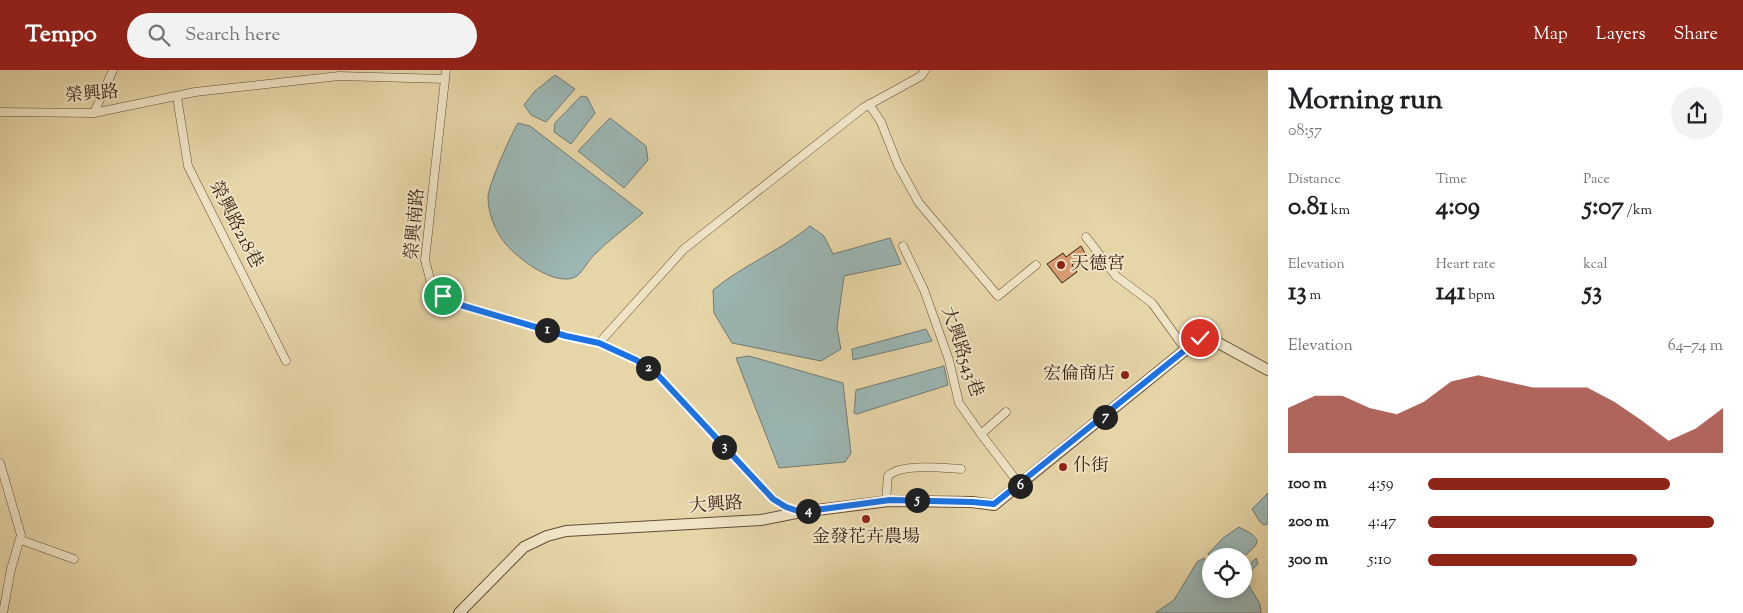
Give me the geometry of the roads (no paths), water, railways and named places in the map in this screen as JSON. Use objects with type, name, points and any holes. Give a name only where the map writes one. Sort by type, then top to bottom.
[{"type":"street","points":[[94,113],[113,70]]},
{"type":"street","points":[[445,79],[446,70]]},
{"type":"street","points":[[599,343],[684,248],[765,187],[852,115],[921,76],[925,70]]},
{"type":"street","name":"榮興路","points":[[0,112],[94,113],[195,92],[339,76],[445,79]]},
{"type":"street","name":"榮興南路","points":[[445,79],[425,260],[430,279],[435,288],[457,304],[566,336],[599,343],[636,360],[657,374],[773,499],[786,507],[801,512]]},
{"type":"street","name":"榮興路218巷","points":[[177,96],[188,166],[286,361]]},
{"type":"street","points":[[869,104],[881,122],[898,165],[919,202],[998,296],[1036,265]]},
{"type":"street","points":[[1086,237],[1116,276],[1152,303],[1186,350]]},
{"type":"street","name":"大興路543巷","points":[[903,246],[924,290],[950,360],[959,402],[1020,485]]},
{"type":"street","name":"大興路","points":[[458,613],[524,547],[547,536],[566,531],[761,520],[801,512],[886,501],[994,504],[1020,485],[1200,338],[1207,338],[1229,348],[1268,370]]},
{"type":"street","points":[[981,434],[1006,412]]},
{"type":"street","points":[[0,463],[21,535],[11,569],[3,613]]},
{"type":"street","points":[[886,501],[888,476],[897,470],[909,468],[961,468]]},
{"type":"street","points":[[20,540],[74,559]]},
{"type":"water","points":[[555,75],[575,89],[546,122],[531,115],[524,105],[534,92]]},
{"type":"water","points":[[581,96],[587,97],[595,113],[571,144],[554,132],[555,123]]},
{"type":"water","points":[[610,118],[646,146],[648,160],[624,188],[578,151]]},
{"type":"water","points":[[518,123],[530,126],[643,213],[600,249],[577,276],[569,279],[549,275],[518,256],[505,243],[493,222],[488,203],[489,191],[500,160]]},
{"type":"water","points":[[810,226],[824,236],[833,254],[890,238],[901,264],[844,276],[837,328],[841,349],[821,361],[732,343],[714,313],[713,290]]},
{"type":"water","points":[[926,329],[932,341],[853,360],[852,349]]},
{"type":"water","points":[[749,356],[843,383],[851,453],[845,462],[779,468],[736,358]]},
{"type":"water","points":[[944,366],[948,385],[857,414],[854,413],[856,390]]},
{"type":"water","points":[[1268,493],[1268,524],[1264,525],[1252,509]]},
{"type":"water","points":[[1239,527],[1252,534],[1257,540],[1256,545],[1252,549],[1214,548],[1223,538]]},
{"type":"water","points":[[1256,558],[1258,564],[1252,570],[1252,562]]},
{"type":"water","points":[[1202,559],[1202,598],[1252,598],[1252,590],[1260,604],[1261,613],[1155,613],[1174,600],[1197,562]]},
{"type":"place","name":"天德宮","points":[[1061,265]]},
{"type":"place","name":"宏倫商店","points":[[1125,375]]},
{"type":"place","name":"仆街","points":[[1063,467]]},
{"type":"place","name":"金發花卉農場","points":[[866,519]]}]
